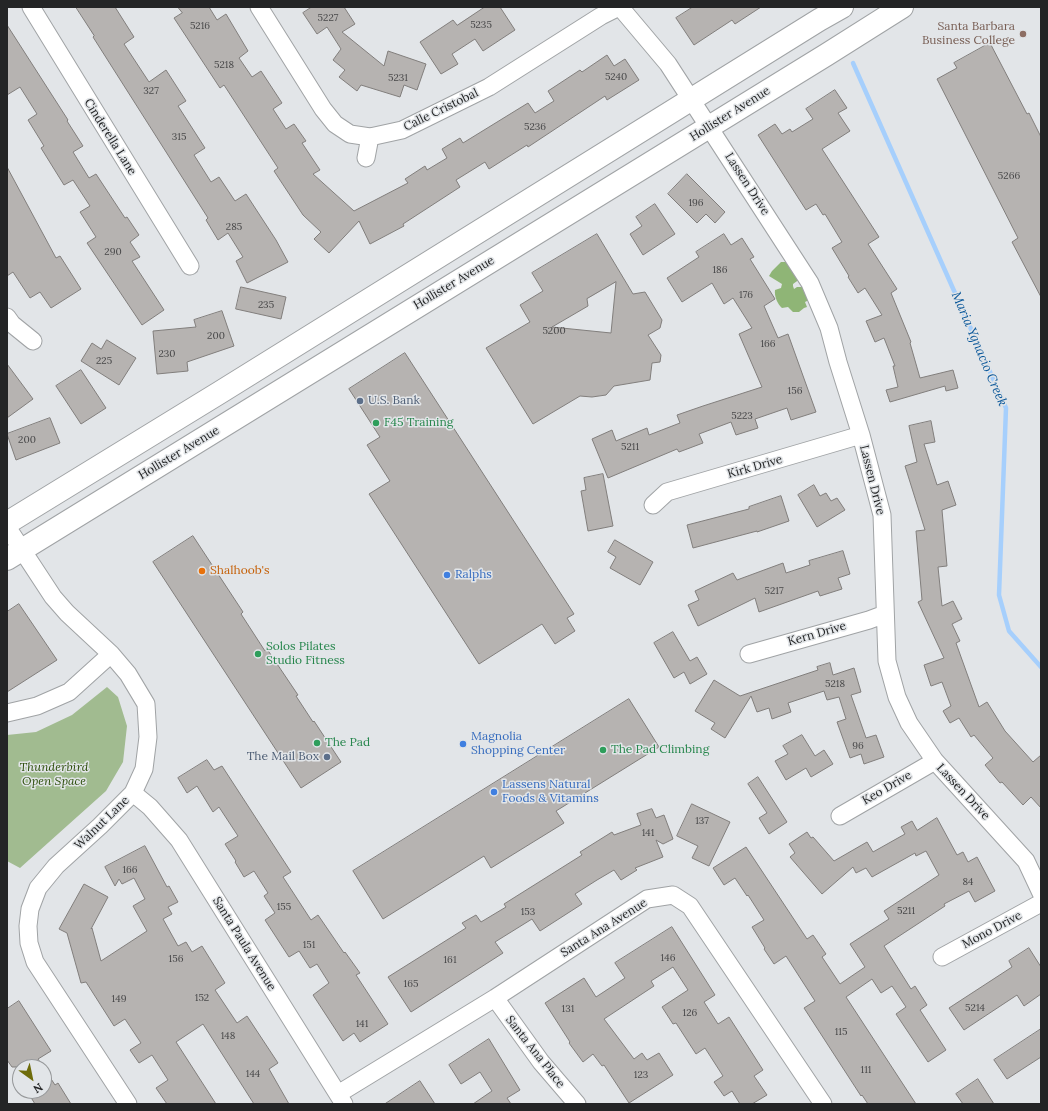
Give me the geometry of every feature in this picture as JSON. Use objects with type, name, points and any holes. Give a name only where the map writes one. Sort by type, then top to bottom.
[{"type":"main road","points":[[7,523],[842,7]]},
{"type":"main road","name":"Hollister Avenue","points":[[14,554],[894,12]]},
{"type":"street","name":"Cinderella Lane","points":[[31,7],[190,266]]},
{"type":"street","name":"Calle Cristobal","points":[[259,7],[323,109],[335,124],[350,134],[370,137],[402,130],[489,87],[601,16],[620,7]]},
{"type":"street","name":"Lassen Drive","points":[[620,7],[657,48],[710,126],[810,283],[829,328],[861,435],[882,515],[887,661],[897,697],[909,723],[935,761],[1026,861],[1041,893]]},
{"type":"street","points":[[366,158],[370,137]]},
{"type":"street","points":[[7,317],[12,324],[33,341]]},
{"type":"street","name":"Kirk Drive","points":[[653,505],[667,492],[861,435]]},
{"type":"street","name":"Walnut Lane","points":[[7,527],[14,554],[67,613],[111,654],[128,674],[146,704],[148,737],[144,769],[133,793],[100,826],[56,866],[38,888],[30,909],[28,926],[29,943],[35,962],[128,1104]]},
{"type":"street","name":"Kern Drive","points":[[749,654],[885,614]]},
{"type":"street","points":[[7,713],[37,706],[69,692],[111,654]]},
{"type":"street","name":"Keo Drive","points":[[840,816],[935,761]]},
{"type":"street","name":"Santa Paula Avenue","points":[[133,793],[150,808],[179,840],[341,1099]]},
{"type":"street","name":"Santa Ana Avenue","points":[[341,1099],[648,899],[673,895],[690,906],[823,1104]]},
{"type":"street","name":"Mono Drive","points":[[942,957],[1041,903]]},
{"type":"street","name":"Santa Ana Place","points":[[495,998],[541,1062],[577,1104]]},
{"type":"green space","points":[[781,262],[792,262],[800,279],[793,284],[794,289],[797,287],[806,287],[809,300],[805,302],[807,307],[799,312],[793,312],[788,307],[782,308],[779,305],[775,295],[775,290],[781,288],[782,284],[769,276]]},
{"type":"green space","name":"Thunderbird Open Space","points":[[107,687],[118,697],[127,726],[123,762],[106,791],[20,868],[7,861],[7,735],[36,732],[72,715]]},
{"type":"building","points":[[76,7],[115,7],[134,37],[124,44],[149,82],[166,70],[186,101],[178,106],[205,148],[194,155],[211,182],[219,177],[235,201],[246,194],[276,240],[288,262],[247,283],[236,261],[243,257],[228,233],[218,240],[206,220],[208,218],[93,37],[94,36]]},
{"type":"building","points":[[178,7],[209,7],[217,20],[226,14],[248,51],[239,58],[252,77],[261,71],[282,103],[273,109],[286,129],[294,124],[306,141],[302,143],[320,170],[313,174],[354,211],[408,183],[405,179],[425,166],[427,170],[447,158],[442,149],[460,138],[463,143],[528,103],[535,113],[554,101],[548,91],[580,70],[582,72],[607,55],[614,66],[625,59],[639,80],[607,100],[605,96],[528,147],[527,145],[489,169],[485,162],[456,180],[460,187],[403,224],[404,226],[370,244],[359,221],[329,253],[314,239],[321,232],[303,215],[274,171],[278,168],[224,85],[220,88],[174,18],[182,13]]},
{"type":"building","points":[[312,7],[344,7],[355,24],[342,32],[384,66],[388,51],[426,64],[417,90],[404,85],[400,97],[361,85],[357,91],[339,77],[345,70],[333,60],[341,49],[327,27],[317,34],[303,13]]},
{"type":"building","points":[[485,7],[500,7],[515,30],[483,51],[475,39],[452,54],[458,64],[441,74],[420,42],[453,20],[457,25]]},
{"type":"building","points":[[693,7],[761,7],[735,24],[732,20],[694,45],[676,18]]},
{"type":"building","points":[[7,25],[83,146],[73,152],[89,178],[96,174],[125,218],[127,217],[139,235],[130,242],[140,257],[132,261],[164,310],[142,325],[87,243],[96,237],[80,212],[90,206],[73,180],[64,185],[41,148],[44,146],[28,120],[37,114],[20,87],[7,95]]},
{"type":"building","points":[[990,43],[1027,114],[1029,113],[1041,137],[1041,297],[1012,242],[1018,238],[937,79],[957,68],[954,63]]},
{"type":"building","points":[[835,90],[847,108],[838,113],[850,131],[822,149],[879,237],[868,244],[897,289],[891,293],[911,342],[910,343],[920,378],[953,370],[958,388],[946,391],[945,386],[890,402],[886,390],[898,387],[893,366],[895,366],[884,338],[875,342],[866,321],[882,315],[865,288],[858,293],[848,277],[849,276],[832,248],[842,242],[825,214],[823,215],[816,204],[806,210],[758,135],[775,124],[782,134],[790,129],[792,132],[813,119],[806,109]]},
{"type":"building","points":[[7,167],[56,258],[60,256],[81,289],[51,308],[40,292],[30,298],[13,272],[7,276]]},
{"type":"building","points":[[687,174],[725,212],[715,223],[706,214],[697,223],[668,194]]},
{"type":"building","points":[[655,204],[675,234],[643,255],[630,234],[642,226],[636,217]]},
{"type":"building","points":[[597,234],[633,294],[645,292],[662,320],[660,328],[648,335],[661,355],[660,362],[652,363],[650,380],[614,386],[606,395],[592,397],[580,396],[533,424],[486,348],[530,322],[520,305],[543,291],[532,273]],"holes":[[[616,282],[611,333],[552,327],[588,306],[587,299]]]},
{"type":"building","points":[[724,234],[731,245],[742,238],[754,257],[750,259],[775,299],[764,306],[778,338],[788,334],[816,412],[791,420],[787,408],[755,419],[758,428],[736,435],[731,422],[699,434],[703,443],[679,452],[677,449],[608,478],[592,439],[612,430],[616,441],[647,428],[649,435],[680,423],[677,415],[762,387],[739,334],[752,328],[733,298],[724,304],[712,283],[682,302],[667,278],[699,257],[696,252]]},
{"type":"building","points":[[241,287],[286,297],[281,319],[236,309]]},
{"type":"building","points":[[222,311],[234,346],[187,362],[188,371],[157,374],[153,331],[196,327],[194,320]]},
{"type":"building","points":[[107,340],[136,358],[119,385],[81,361],[92,343],[101,349]]},
{"type":"building","points":[[405,353],[574,614],[567,618],[575,631],[555,644],[542,624],[479,664],[369,494],[390,481],[367,445],[380,437],[349,389]]},
{"type":"building","points":[[7,364],[33,399],[7,418]]},
{"type":"building","points":[[81,370],[106,408],[81,424],[56,386]]},
{"type":"building","points":[[50,418],[60,443],[16,460],[7,434]]},
{"type":"building","points":[[931,421],[935,442],[924,444],[937,485],[948,481],[956,505],[942,510],[947,566],[938,567],[942,606],[953,601],[962,619],[952,624],[960,641],[956,643],[979,707],[987,702],[1005,731],[1033,762],[1041,755],[1041,808],[1031,797],[1023,805],[1002,782],[1000,783],[985,765],[993,758],[974,735],[971,737],[959,718],[950,723],[943,711],[951,706],[942,682],[931,686],[924,665],[944,658],[918,602],[922,600],[916,531],[925,530],[905,466],[917,462],[909,426]]},
{"type":"building","points":[[603,474],[613,526],[588,531],[581,491],[586,490],[584,478]]},
{"type":"building","points":[[814,485],[820,496],[826,493],[831,501],[837,498],[845,510],[817,527],[798,495]]},
{"type":"building","points":[[781,496],[789,521],[757,532],[693,548],[687,525],[749,509],[749,507]]},
{"type":"building","points":[[193,536],[243,612],[241,614],[265,651],[267,649],[298,695],[296,696],[313,722],[314,721],[341,762],[301,788],[153,562]]},
{"type":"building","points":[[615,540],[653,562],[640,585],[610,568],[616,557],[608,552]]},
{"type":"building","points":[[843,551],[850,574],[838,578],[842,589],[820,596],[818,591],[759,612],[755,598],[698,626],[688,605],[699,600],[695,591],[733,573],[737,580],[783,563],[786,573],[810,565],[809,561]]},
{"type":"building","points":[[19,604],[57,660],[7,692],[7,612]]},
{"type":"building","points":[[673,632],[690,661],[697,657],[707,674],[690,684],[684,672],[674,678],[654,643]]},
{"type":"building","points":[[830,663],[833,675],[854,668],[861,692],[851,695],[866,738],[876,735],[884,757],[864,764],[861,754],[850,758],[837,722],[846,719],[839,697],[827,700],[824,691],[788,703],[791,712],[772,719],[769,708],[757,712],[751,696],[725,738],[711,729],[715,723],[695,711],[714,680],[740,696],[818,670],[817,667]]},
{"type":"building","points":[[629,699],[659,747],[556,811],[564,823],[491,868],[484,856],[383,919],[353,871]]},
{"type":"building","points":[[802,735],[815,756],[824,750],[833,764],[811,777],[806,768],[786,780],[775,761],[788,754],[783,746]]},
{"type":"building","points":[[207,760],[214,770],[222,766],[291,872],[283,877],[311,920],[318,915],[344,953],[345,952],[360,973],[356,975],[388,1024],[360,1042],[354,1033],[343,1041],[313,995],[329,983],[317,964],[310,968],[299,951],[289,957],[265,920],[275,913],[264,896],[268,893],[254,871],[244,877],[235,862],[236,861],[225,844],[238,836],[219,807],[213,812],[197,786],[187,793],[178,778]]},
{"type":"building","points":[[758,777],[787,822],[769,834],[759,818],[767,813],[748,784]]},
{"type":"building","points":[[692,804],[730,822],[709,866],[692,858],[698,846],[677,836]]},
{"type":"building","points":[[652,809],[656,818],[664,815],[673,839],[663,844],[656,840],[663,857],[635,868],[637,870],[621,880],[614,870],[597,880],[575,894],[582,904],[540,931],[532,919],[495,942],[503,953],[411,1012],[388,977],[466,928],[462,923],[476,915],[481,922],[506,907],[504,904],[582,855],[580,852],[612,832],[614,835],[641,825],[637,814]]},
{"type":"building","points":[[937,818],[957,855],[963,852],[968,862],[977,857],[995,891],[975,902],[969,891],[944,904],[945,906],[884,946],[911,989],[915,986],[927,1005],[920,1010],[946,1050],[928,1062],[896,1014],[906,1007],[892,986],[881,993],[872,979],[846,997],[916,1104],[868,1104],[862,1095],[861,1096],[804,1008],[815,1001],[786,956],[774,964],[764,949],[765,948],[752,927],[764,920],[748,895],[747,896],[735,878],[724,885],[713,868],[746,847],[807,939],[813,935],[826,954],[822,957],[840,984],[865,967],[850,944],[889,919],[884,911],[939,875],[926,851],[916,856],[915,853],[872,877],[866,868],[856,873],[853,867],[822,894],[790,857],[795,853],[789,844],[807,832],[834,861],[867,842],[873,852],[905,834],[901,827],[912,821],[917,830]]},
{"type":"building","points":[[145,846],[167,887],[169,886],[178,902],[168,907],[172,914],[163,919],[178,946],[186,942],[192,952],[202,946],[225,983],[215,990],[237,1023],[247,1016],[278,1063],[269,1069],[289,1104],[254,1104],[203,1024],[176,1042],[216,1104],[167,1104],[156,1088],[168,1080],[152,1055],[139,1063],[130,1050],[141,1043],[125,1019],[114,1026],[86,982],[81,983],[67,933],[59,929],[84,884],[108,897],[91,929],[92,928],[101,961],[147,931],[133,906],[145,899],[134,878],[122,884],[119,879],[115,886],[105,867]]},
{"type":"building","points":[[672,927],[715,995],[704,1002],[718,1024],[729,1017],[763,1070],[754,1076],[767,1095],[752,1104],[740,1104],[732,1091],[724,1096],[714,1082],[723,1076],[705,1048],[696,1054],[676,1023],[673,1024],[662,1007],[688,990],[673,967],[651,981],[654,986],[604,1019],[634,1059],[642,1053],[647,1060],[659,1053],[673,1075],[629,1103],[604,1065],[602,1066],[593,1054],[583,1062],[569,1043],[570,1042],[545,1003],[584,978],[596,997],[625,978],[615,963]]},
{"type":"building","points":[[1029,948],[1041,967],[1041,994],[1024,1006],[1017,995],[964,1030],[949,1008],[1012,967],[1009,961]]},
{"type":"building","points":[[19,1001],[51,1051],[38,1059],[12,1059],[12,1067],[7,1060],[7,1009]]},
{"type":"building","points":[[1041,1029],[1041,1057],[1007,1079],[994,1060]]},
{"type":"building","points":[[489,1039],[520,1090],[507,1098],[511,1104],[473,1104],[492,1091],[480,1072],[461,1084],[449,1065]]},
{"type":"building","points":[[978,1079],[994,1104],[963,1104],[956,1094]]},
{"type":"building","points":[[52,1080],[55,1085],[58,1083],[71,1104],[35,1104],[32,1099],[52,1099]]},
{"type":"building","points":[[420,1081],[435,1104],[385,1104]]},
{"type":"waterway","name":"Maria Ygnacio Creek","points":[[853,63],[1006,408],[999,595],[1009,631],[1041,667]]},
{"type":"place","name":"Santa Barbara Business College","points":[[1023,34]]},
{"type":"place","name":"U.S. Bank","points":[[360,401]]},
{"type":"place","name":"F45 Training","points":[[376,423]]},
{"type":"place","name":"Shalhoob's","points":[[202,571]]},
{"type":"place","name":"Ralphs","points":[[447,575]]},
{"type":"place","name":"Solos Pilates Studio Fitness","points":[[258,654]]},
{"type":"place","name":"The Pad","points":[[317,743]]},
{"type":"place","name":"Magnolia Shopping Center","points":[[463,744]]},
{"type":"place","name":"The Pad Climbing","points":[[603,750]]},
{"type":"place","name":"The Mail Box","points":[[327,757]]},
{"type":"place","name":"Lassens Natural Foods & Vitamins","points":[[494,792]]}]
